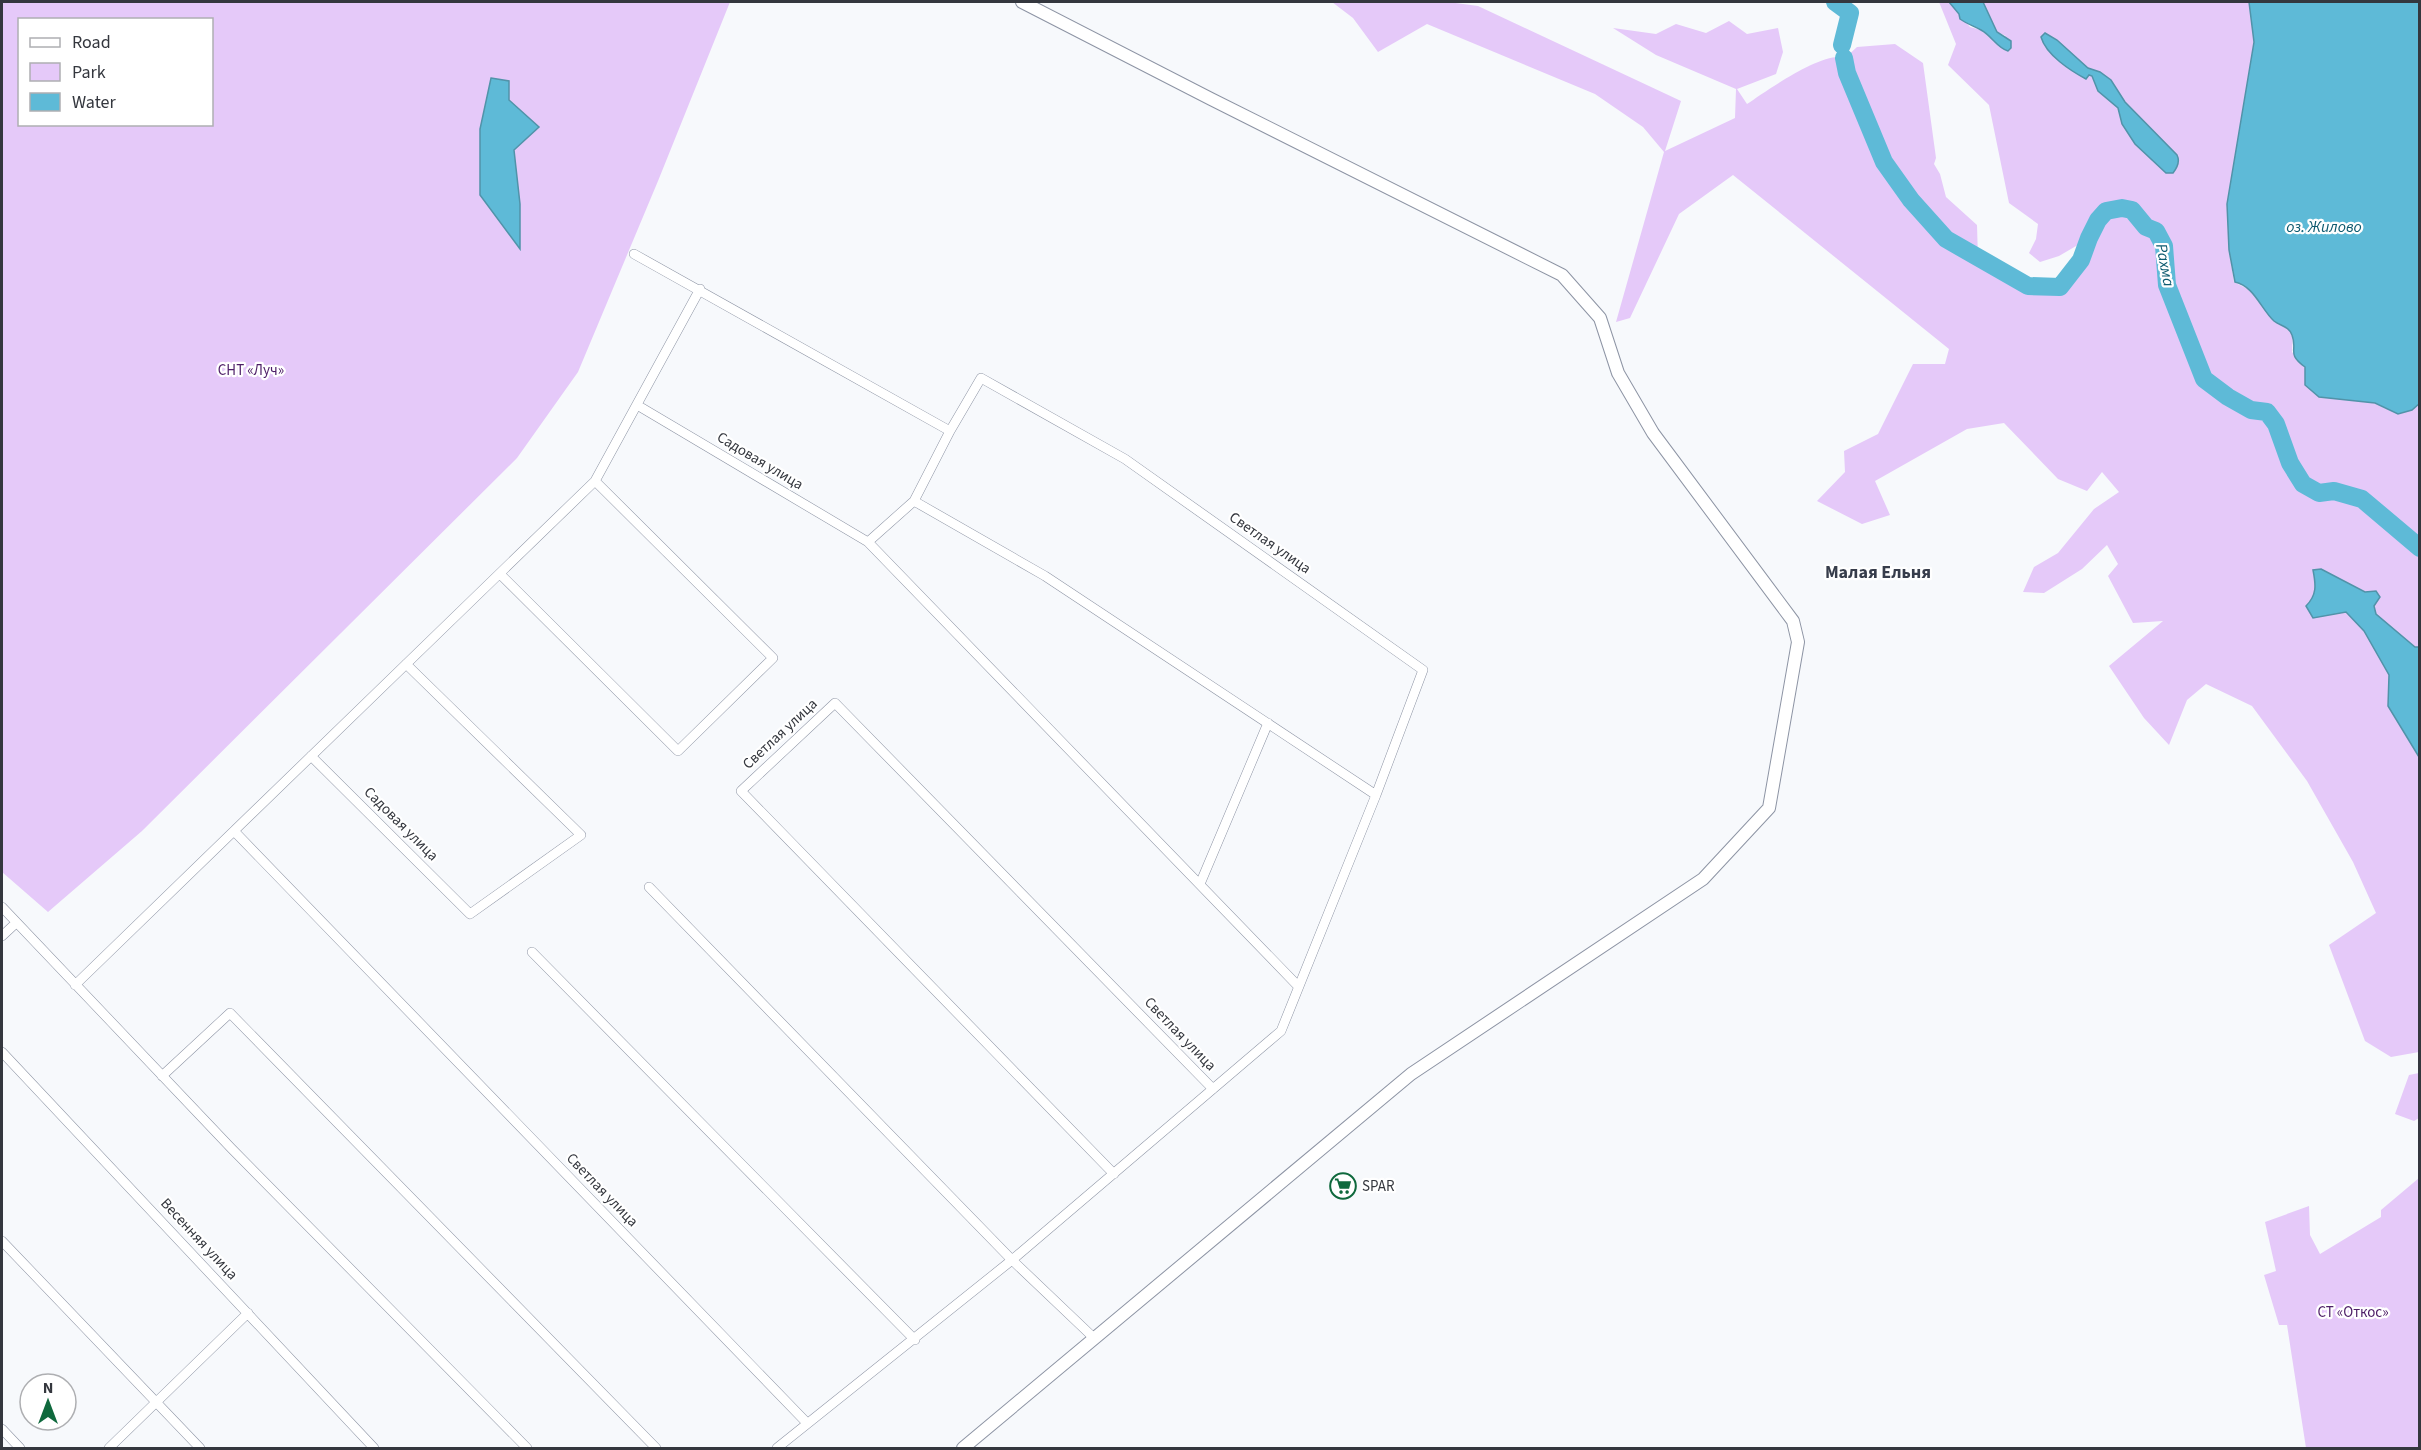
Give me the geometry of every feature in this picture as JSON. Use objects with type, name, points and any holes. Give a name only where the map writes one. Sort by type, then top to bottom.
[{"type":"street","points":[[963,1448],[1411,1074],[1703,879],[1769,808],[1798,642],[1793,621],[1653,433],[1618,373],[1600,318],[1562,275],[1221,105],[1022,2]]},
{"type":"street","points":[[634,254],[950,431],[914,501],[868,542],[1298,986]]},
{"type":"street","points":[[75,985],[595,481],[700,289]]},
{"type":"street","name":"Светлая улица","points":[[777,1449],[1012,1260],[1281,1031],[1376,795],[1423,670],[1125,459],[981,378],[950,431]]},
{"type":"street","name":"Садовая улица","points":[[637,405],[868,542]]},
{"type":"street","points":[[500,574],[678,751],[773,658],[595,481]]},
{"type":"street","points":[[914,501],[1045,576],[1376,795]]},
{"type":"street","name":"Садовая улица","points":[[311,756],[470,914],[581,835],[406,664]]},
{"type":"street","name":"Светлая улица","points":[[1114,1174],[741,791],[835,703],[1213,1089]]},
{"type":"street","points":[[1200,884],[1268,723]]},
{"type":"street","name":"Светлая улица","points":[[234,831],[807,1423]]},
{"type":"street","points":[[648,887],[1012,1260],[1094,1338]]},
{"type":"street","points":[[2,907],[162,1076],[527,1449]]},
{"type":"street","points":[[2,936],[16,923]]},
{"type":"street","points":[[532,952],[915,1340]]},
{"type":"street","points":[[162,1076],[230,1013],[656,1449]]},
{"type":"street","name":"Весенняя улица","points":[[2,1052],[374,1449]]},
{"type":"street","points":[[2,1241],[200,1449]]},
{"type":"street","points":[[109,1449],[248,1313]]},
{"type":"street","points":[[2,1429],[20,1449]]},
{"type":"green space","name":"СНТ «Луч»","points":[[2,2],[730,2],[578,372],[517,458],[142,831],[48,912],[2,872]]},
{"type":"green space","points":[[1332,2],[1448,2],[1478,6],[1681,101],[1665,151],[1735,118],[1736,89],[1656,55],[1613,28],[1656,34],[1676,24],[1706,33],[1729,21],[1747,34],[1778,28],[1783,52],[1776,74],[1737,89],[1747,104],[1795,73],[1823,60],[1836,57],[1845,58],[1857,47],[1895,44],[1923,63],[1936,158],[1934,164],[1940,174],[1946,197],[1977,225],[1978,259],[2028,286],[2059,287],[2081,260],[2088,239],[2059,256],[2040,262],[2029,253],[2036,239],[2038,224],[2009,203],[1989,105],[1948,65],[1956,44],[1939,2],[1949,2],[1970,27],[1981,30],[1990,38],[2006,36],[1997,32],[1981,2],[2249,2],[2254,42],[2227,204],[2229,250],[2234,282],[2250,290],[2275,322],[2287,327],[2293,335],[2292,352],[2305,367],[2305,385],[2319,397],[2375,403],[2386,409],[2412,410],[2419,403],[2419,1052],[2391,1057],[2365,1041],[2329,945],[2376,913],[2353,862],[2307,781],[2252,706],[2206,684],[2187,700],[2169,745],[2144,718],[2109,666],[2163,621],[2133,623],[2108,576],[2118,564],[2107,545],[2082,569],[2044,593],[2023,592],[2034,567],[2058,553],[2094,509],[2119,492],[2102,472],[2087,491],[2058,479],[2004,423],[1967,429],[1875,481],[1890,515],[1862,524],[1817,501],[1845,472],[1844,451],[1878,434],[1913,364],[1945,364],[1949,349],[1733,175],[1679,214],[1630,318],[1616,322],[1664,152],[1643,127],[1595,94],[1427,24],[1378,52],[1353,18]]},
{"type":"green space","points":[[2419,1073],[2419,1118],[2414,1121],[2395,1114],[2409,1075]]},
{"type":"green space","name":"СТ «Откос»","points":[[2419,1178],[2419,1448],[2306,1448],[2287,1325],[2279,1325],[2264,1275],[2276,1271],[2265,1222],[2309,1206],[2310,1235],[2320,1254],[2381,1217],[2381,1210]]},
{"type":"water","points":[[1949,2],[1983,2],[1997,32],[2011,41],[2011,48],[2008,51],[2004,49],[1985,33],[1960,19],[1959,14]]},
{"type":"water","name":"оз. Жилово","points":[[2249,2],[2419,2],[2420,403],[2412,410],[2398,414],[2375,403],[2319,397],[2305,385],[2305,367],[2294,355],[2294,340],[2291,332],[2269,316],[2247,288],[2235,282],[2229,250],[2227,204],[2254,42]]},
{"type":"water","points":[[2045,33],[2057,40],[2088,68],[2100,72],[2111,80],[2125,102],[2177,155],[2178,164],[2173,173],[2166,173],[2135,144],[2122,124],[2118,108],[2098,91],[2092,76],[2089,75],[2086,79],[2053,56],[2041,37]]},
{"type":"water","points":[[491,78],[509,81],[509,100],[539,127],[514,150],[520,204],[520,249],[480,195],[480,129]]},
{"type":"water","points":[[2321,569],[2365,592],[2376,591],[2380,597],[2374,606],[2376,614],[2415,647],[2419,647],[2419,757],[2388,706],[2389,675],[2364,631],[2346,612],[2313,618],[2306,606],[2315,590],[2313,570]]},
{"type":"waterway","name":"Рахма","points":[[1835,2],[1850,13],[1842,45]]},
{"type":"waterway","name":"Рахма","points":[[1844,58],[1847,73],[1884,162],[1911,200],[1946,239],[2028,286],[2060,287],[2081,260],[2098,220],[2106,211],[2122,208],[2132,210],[2146,227],[2156,231],[2164,246],[2167,285],[2204,379],[2228,397],[2251,410],[2267,412],[2276,424],[2290,463],[2303,484],[2319,493],[2334,491],[2362,499],[2420,548]]},
{"type":"place","name":"SPAR","points":[[1343,1186]]},
{"type":"district","name":"Малая Ельня","points":[[1878,572]]}]
